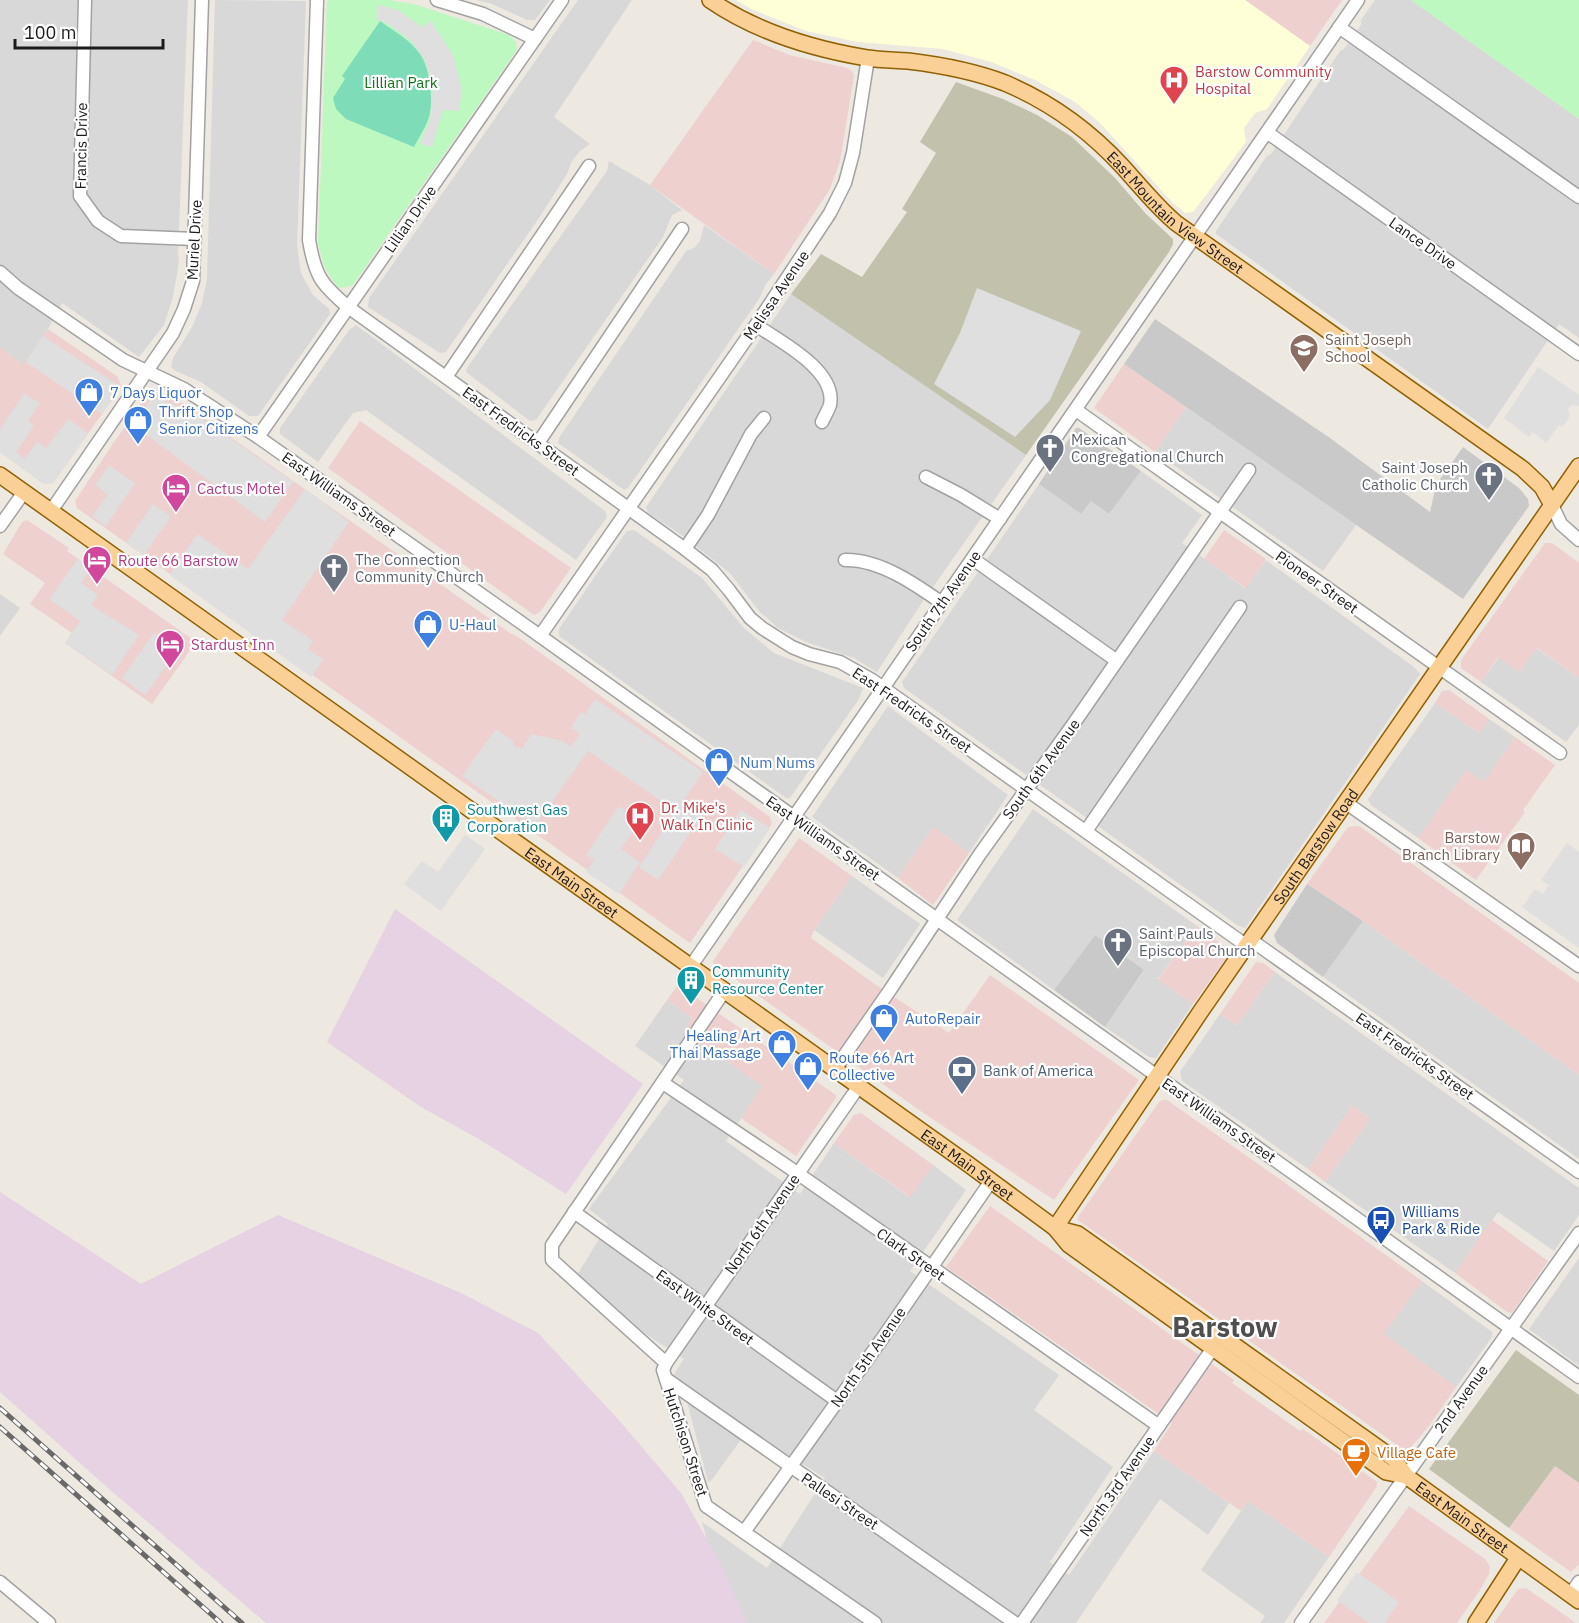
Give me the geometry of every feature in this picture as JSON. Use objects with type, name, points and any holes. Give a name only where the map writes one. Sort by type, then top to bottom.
[{"type":"main road","name":"East Mountain View Street","points":[[710,0],[750,23],[802,43],[868,58],[909,61],[963,70],[1004,83],[1041,101],[1072,121],[1098,142],[1160,210],[1523,469],[1542,487],[1552,506]]},
{"type":"main road","name":"South Barstow Road","points":[[1055,1228],[1157,1076],[1579,466]]},
{"type":"main road","name":"East Main Street","points":[[0,475],[859,1086],[1055,1228],[1069,1245],[1386,1472],[1406,1476]]},
{"type":"main road","name":"East Main Street","points":[[1055,1228],[1078,1234],[1394,1459],[1406,1476],[1574,1598]]},
{"type":"main road","points":[[1476,1623],[1518,1558]]},
{"type":"street","name":"Francis Drive","points":[[85,0],[80,196],[98,221],[121,236],[195,239]]},
{"type":"street","name":"Muriel Drive","points":[[51,511],[173,333],[193,281],[202,0]]},
{"type":"street","name":"East Fredricks Street","points":[[316,0],[309,240],[314,268],[326,288],[348,307],[685,549],[711,570],[750,618],[762,628],[801,650],[848,666],[883,688],[1579,1172]]},
{"type":"street","points":[[437,0],[483,14],[535,39]]},
{"type":"street","name":"Lillian Drive","points":[[258,438],[562,0]]},
{"type":"street","name":"South 7th Avenue","points":[[691,966],[1358,0]]},
{"type":"street","points":[[1339,27],[1579,197]]},
{"type":"street","name":"Melissa Avenue","points":[[540,636],[756,325],[830,213],[845,183],[853,153],[868,58]]},
{"type":"street","name":"Lance Drive","points":[[1268,133],[1579,354]]},
{"type":"street","points":[[446,377],[589,166]]},
{"type":"street","points":[[538,444],[682,229]]},
{"type":"street","name":"East Williams Street","points":[[0,272],[18,288],[123,360],[184,388],[258,438],[540,636],[1579,1377]]},
{"type":"street","points":[[756,325],[812,363],[825,379],[830,392],[830,405],[822,422]]},
{"type":"street","name":"Pioneer Street","points":[[1076,410],[1560,753]]},
{"type":"street","points":[[685,549],[708,515],[751,434],[764,418]]},
{"type":"street","name":"South 6th Avenue","points":[[835,1069],[936,918],[1118,661],[1249,470]]},
{"type":"street","points":[[926,477],[962,495],[1000,519]]},
{"type":"street","points":[[0,526],[24,492]]},
{"type":"street","name":"East Mountain View Street","points":[[1552,506],[1561,524],[1579,540]]},
{"type":"street","points":[[973,559],[1118,661]]},
{"type":"street","points":[[845,560],[856,560],[897,574],[942,603]]},
{"type":"street","points":[[1086,831],[1240,608]]},
{"type":"street","points":[[1346,802],[1579,966]]},
{"type":"street","points":[[666,1363],[552,1260],[552,1245],[725,990]]},
{"type":"street","name":"Clark Street","points":[[663,1083],[1159,1426]]},
{"type":"street","name":"North 6th Avenue","points":[[666,1363],[859,1086]]},
{"type":"street","name":"North 5th Avenue","points":[[744,1532],[991,1181]]},
{"type":"street","name":"East White Street","points":[[574,1212],[837,1401]]},
{"type":"street","name":"2nd Avenue","points":[[1301,1623],[1579,1233]]},
{"type":"street","name":"North 3rd Avenue","points":[[1022,1623],[1213,1348]]},
{"type":"street","name":"Hutchison Street","points":[[666,1363],[663,1370],[706,1506],[874,1623]]},
{"type":"street","name":"Pallesi Street","points":[[666,1379],[1015,1623]]},
{"type":"street","points":[[0,1582],[49,1623]]},
{"type":"street","points":[[1574,1598],[1579,1582]]},
{"type":"shaded area","points":[[0,0],[188,0],[179,262],[173,297],[164,325],[139,357],[62,303],[23,366],[0,347]]},
{"type":"shaded area","points":[[215,0],[306,1],[297,246],[301,273],[313,295],[329,309],[330,314],[258,416],[249,416],[201,382],[171,367],[173,358],[192,327],[202,303],[207,279]]},
{"type":"shaded area","points":[[476,0],[550,0],[535,20],[527,20],[492,4]]},
{"type":"shaded area","points":[[578,0],[632,0],[554,117],[590,144],[572,161],[567,174],[539,218],[446,352],[440,353],[368,307],[369,298]]},
{"type":"shaded area","name":"Barstow Community Hospital","points":[[736,0],[1245,0],[1310,46],[1267,109],[1255,113],[1244,128],[1246,142],[1193,212],[1185,213],[1171,201],[1100,123],[1075,102],[1035,80],[991,62],[943,49],[858,42],[806,31],[751,9]]},
{"type":"shaded area","points":[[1245,0],[1342,0],[1310,46]]},
{"type":"shaded area","points":[[1375,0],[1411,0],[1579,119],[1579,338],[1559,324],[1488,429],[1216,234],[1267,156],[1271,154],[1340,51],[1344,49],[1361,25],[1361,20]]},
{"type":"shaded area","points":[[378,5],[398,10],[422,27],[431,21],[453,55],[462,90],[459,111],[443,110],[432,147],[420,144],[430,119],[433,90],[425,60],[412,42],[390,25],[376,19]]},
{"type":"shaded area","points":[[753,40],[789,55],[847,68],[854,76],[840,161],[830,189],[774,274],[650,185]]},
{"type":"shaded area","points":[[956,82],[1003,99],[1037,115],[1072,137],[1173,239],[1169,252],[1026,455],[791,294],[821,254],[862,277],[907,212],[902,209],[936,153],[920,142]]},
{"type":"shaded area","points":[[609,161],[650,185],[682,210],[672,215],[663,237],[536,420],[530,421],[466,372],[467,368],[607,171]]},
{"type":"shaded area","points":[[704,225],[774,274],[628,488],[624,490],[558,443],[559,438],[686,251],[694,248],[700,241]]},
{"type":"shaded area","points":[[977,288],[1081,331],[1050,400],[1015,437],[934,384],[960,333]]},
{"type":"shaded area","points":[[791,294],[1026,455],[921,604],[877,672],[854,658],[806,642],[778,628],[758,610],[730,573],[680,534],[648,513],[646,507]]},
{"type":"shaded area","points":[[1155,319],[1330,438],[1430,512],[1436,485],[1463,447],[1519,488],[1528,499],[1529,506],[1463,599],[1124,364]]},
{"type":"shaded area","points":[[356,325],[605,511],[607,517],[576,560],[366,410],[353,413],[318,462],[280,434],[280,428],[349,330]]},
{"type":"shaded area","points":[[48,329],[118,377],[121,387],[53,483],[44,484],[0,452],[0,347],[23,365]]},
{"type":"shaded area","points":[[43,336],[121,387],[102,414],[26,362]]},
{"type":"shaded area","points":[[1124,364],[1186,407],[1155,452],[1094,408]]},
{"type":"shaded area","points":[[1538,367],[1579,395],[1579,406],[1570,406],[1568,410],[1570,416],[1562,427],[1559,425],[1546,443],[1533,432],[1529,437],[1504,418]]},
{"type":"shaded area","points":[[154,393],[182,403],[521,639],[770,817],[772,824],[690,943],[77,508],[75,501],[112,445],[148,394]]},
{"type":"shaded area","points":[[24,394],[40,403],[28,421],[34,426],[16,452],[25,459],[37,442],[46,448],[68,419],[88,433],[53,483],[44,484],[0,452],[0,429]]},
{"type":"shaded area","points":[[152,397],[188,409],[293,482],[265,522],[133,425]]},
{"type":"shaded area","points":[[1186,407],[1356,525],[1323,571],[1155,452]]},
{"type":"shaded area","points":[[360,421],[571,568],[540,612],[534,615],[328,468]]},
{"type":"shaded area","points":[[1076,428],[1141,471],[1109,514],[1091,501],[1081,514],[1039,484]]},
{"type":"shaded area","points":[[109,465],[135,483],[106,526],[92,516],[108,495],[95,485]]},
{"type":"shaded area","points":[[1141,471],[1202,515],[1182,543],[1245,588],[1266,560],[1414,667],[1420,674],[1245,928],[1237,925],[904,688],[902,682],[1039,484],[1081,514],[1091,501],[1109,514]]},
{"type":"shaded area","points":[[305,489],[349,522],[282,620],[313,641],[308,649],[323,660],[311,677],[170,575],[197,534],[248,569]]},
{"type":"shaded area","points":[[153,504],[171,516],[144,555],[126,543]]},
{"type":"shaded area","points":[[27,520],[69,548],[67,551],[196,642],[152,704],[65,643],[72,633],[30,604],[45,583],[3,554],[22,522]]},
{"type":"shaded area","points":[[634,530],[702,578],[744,628],[774,653],[863,688],[859,699],[790,798],[786,798],[559,636],[559,629],[600,569],[627,531]]},
{"type":"shaded area","points":[[1224,530],[1266,559],[1246,588],[1204,559]]},
{"type":"shaded area","points":[[1545,543],[1552,543],[1579,563],[1579,678],[1537,648],[1519,672],[1498,657],[1481,682],[1461,668],[1461,660]]},
{"type":"shaded area","points":[[78,559],[91,568],[81,583],[98,595],[91,605],[139,635],[112,675],[65,643],[80,621],[49,599]]},
{"type":"shaded area","points":[[0,594],[20,608],[0,636]]},
{"type":"shaded area","points":[[154,633],[178,650],[145,695],[122,678]]},
{"type":"shaded area","points":[[1536,648],[1579,678],[1579,725],[1566,742],[1481,682],[1499,657],[1519,672]]},
{"type":"shaded area","points":[[1449,690],[1489,719],[1479,733],[1435,703],[1442,691]]},
{"type":"shaded area","points":[[595,699],[703,772],[683,801],[703,814],[658,880],[639,867],[676,811],[588,751],[535,826],[462,776],[496,729],[513,741],[513,746],[523,748],[531,734],[563,741],[571,747],[580,734],[571,728],[581,712],[585,714]]},
{"type":"shaded area","points":[[1435,703],[1479,733],[1489,719],[1515,737],[1484,783],[1466,771],[1418,838],[1371,805],[1368,799]]},
{"type":"shaded area","points":[[888,706],[1008,795],[969,853],[933,827],[898,878],[812,817]]},
{"type":"shaded area","points":[[1515,737],[1555,765],[1523,810],[1525,812],[1476,880],[1418,838],[1466,770],[1484,782]]},
{"type":"shaded area","points":[[619,806],[640,820],[621,849],[640,862],[619,894],[586,872],[594,860],[586,855]]},
{"type":"shaded area","points":[[1033,809],[1197,926],[1158,979],[1193,1004],[1156,1058],[1149,1057],[1105,1027],[1144,971],[1095,935],[1054,990],[957,920]]},
{"type":"shaded area","points":[[741,810],[770,828],[744,867],[715,849]]},
{"type":"shaded area","points":[[1359,826],[1579,983],[1579,1075],[1363,921],[1307,884],[1348,827]]},
{"type":"shaded area","points":[[933,827],[969,853],[933,905],[898,878]]},
{"type":"shaded area","points":[[465,835],[485,849],[441,911],[404,884],[422,861],[438,872]]},
{"type":"shaded area","points":[[799,838],[852,876],[814,930],[811,938],[876,985],[949,1033],[990,975],[1139,1080],[1054,1200],[922,1112],[714,964],[713,961]]},
{"type":"shaded area","points":[[1567,843],[1579,852],[1579,948],[1522,907],[1535,889],[1543,894],[1549,885],[1541,880]]},
{"type":"shaded area","points":[[852,876],[920,924],[883,978],[814,930]]},
{"type":"shaded area","points":[[1307,884],[1363,921],[1323,977],[1277,943],[1274,935]]},
{"type":"shaded area","points":[[395,909],[643,1084],[566,1194],[479,1139],[421,1107],[327,1042]]},
{"type":"shaded area","points":[[1363,921],[1579,1075],[1579,1159],[1323,977]]},
{"type":"shaded area","points":[[1197,926],[1227,948],[1229,954],[1193,1004],[1158,980]]},
{"type":"shaded area","points":[[1095,935],[1144,970],[1105,1027],[1054,990]]},
{"type":"shaded area","points":[[1256,962],[1263,963],[1275,972],[1237,1025],[1220,1014]]},
{"type":"shaded area","points":[[1275,972],[1579,1188],[1579,1215],[1554,1251],[1498,1212],[1455,1273],[1325,1182],[1370,1119],[1352,1106],[1308,1169],[1182,1081],[1180,1072],[1220,1014],[1237,1025]]},
{"type":"shaded area","points":[[678,985],[836,1095],[796,1156],[741,1118],[762,1086],[684,1031],[692,1018],[667,1000]]},
{"type":"shaded area","points":[[667,1000],[692,1018],[684,1031],[763,1086],[726,1141],[800,1194],[834,1143],[909,1197],[933,1165],[966,1190],[910,1271],[1059,1375],[1034,1410],[1113,1467],[1050,1562],[1069,1575],[1154,1451],[1229,1503],[1208,1535],[1160,1499],[1076,1623],[738,1623],[713,1563],[702,1522],[767,1568],[825,1478],[748,1430],[708,1482],[686,1398],[672,1377],[684,1359],[641,1331],[576,1277],[608,1224],[589,1209],[684,1080],[635,1046]]},
{"type":"shaded area","points":[[1167,1100],[1422,1281],[1384,1334],[1456,1387],[1429,1426],[1407,1452],[1078,1220],[1159,1102]]},
{"type":"shaded area","points":[[1352,1106],[1370,1119],[1325,1182],[1308,1169]]},
{"type":"shaded area","points":[[861,1113],[933,1165],[910,1197],[834,1143],[854,1115]]},
{"type":"shaded area","points":[[0,1192],[141,1284],[278,1215],[463,1294],[538,1333],[617,1418],[681,1493],[721,1565],[747,1623],[266,1623],[0,1392]]},
{"type":"shaded area","points":[[990,1206],[1234,1380],[1232,1383],[1300,1431],[1303,1429],[1377,1482],[1377,1486],[1329,1557],[1248,1501],[1241,1511],[1154,1451],[1172,1423],[946,1267]]},
{"type":"shaded area","points":[[1492,1220],[1548,1261],[1512,1313],[1507,1312],[1455,1273]]},
{"type":"shaded area","points":[[1579,1258],[1579,1366],[1529,1329]]},
{"type":"shaded area","points":[[1422,1281],[1492,1332],[1492,1337],[1456,1387],[1383,1334]]},
{"type":"shaded area","points":[[1516,1350],[1579,1395],[1579,1483],[1555,1466],[1509,1528],[1429,1469]]},
{"type":"shaded area","points":[[1555,1466],[1579,1483],[1579,1564],[1571,1572],[1509,1528]]},
{"type":"shaded area","points":[[1248,1501],[1329,1557],[1284,1623],[1260,1623],[1265,1616],[1201,1570]]},
{"type":"shaded area","points":[[1409,1506],[1485,1559],[1490,1567],[1489,1574],[1480,1590],[1457,1623],[1324,1623]]},
{"type":"shaded area","points":[[1357,1572],[1399,1602],[1385,1623],[1369,1623],[1337,1600]]},
{"type":"shaded area","points":[[1526,1588],[1576,1623],[1494,1623],[1518,1589]]},
{"type":"green space","name":"Lillian Park","points":[[329,0],[388,0],[414,4],[509,35],[516,42],[517,50],[352,286],[338,288],[325,268],[318,244],[327,2]]},
{"type":"green space","points":[[1411,0],[1579,0],[1579,119]]},
{"type":"green space","points":[[380,21],[412,44],[420,54],[426,68],[430,85],[429,117],[414,147],[346,119],[336,109],[333,98],[345,79],[342,76]]},
{"type":"railway","points":[[0,1408],[242,1623]]},
{"type":"railway","points":[[0,1427],[221,1623]]},
{"type":"place","name":"Barstow Community Hospital","points":[[1174,106]]},
{"type":"place","name":"Saint Joseph School","points":[[1304,374]]},
{"type":"place","name":"7 Days Liquor","points":[[89,418]]},
{"type":"place","name":"Thrift Shop Senior Citizens","points":[[138,446]]},
{"type":"place","name":"Mexican Congregational Church","points":[[1050,474]]},
{"type":"place","name":"Saint Joseph Catholic Church","points":[[1489,502]]},
{"type":"place","name":"Cactus Motel","points":[[176,514]]},
{"type":"place","name":"Route 66 Barstow","points":[[97,586]]},
{"type":"place","name":"The Connection Community Church","points":[[334,594]]},
{"type":"place","name":"U-Haul","points":[[428,650]]},
{"type":"place","name":"Stardust Inn","points":[[170,670]]},
{"type":"place","name":"Num Nums","points":[[719,788]]},
{"type":"place","name":"Dr. Mike's Walk In Clinic","points":[[640,842]]},
{"type":"place","name":"Southwest Gas Corporation","points":[[446,844]]},
{"type":"place","name":"Barstow Branch Library","points":[[1521,872]]},
{"type":"place","name":"Saint Pauls Episcopal Church","points":[[1118,968]]},
{"type":"place","name":"Community Resource Center","points":[[691,1006]]},
{"type":"place","name":"AutoRepair","points":[[884,1044]]},
{"type":"place","name":"Healing Art Thai Massage","points":[[782,1070]]},
{"type":"place","name":"Route 66 Art Collective","points":[[808,1092]]},
{"type":"place","name":"Bank of America","points":[[962,1096]]},
{"type":"place","name":"Williams Park & Ride","points":[[1381,1246]]},
{"type":"place","name":"Village Cafe","points":[[1356,1478]]},
{"type":"district","name":"Barstow","points":[[1225,1326]]}]
